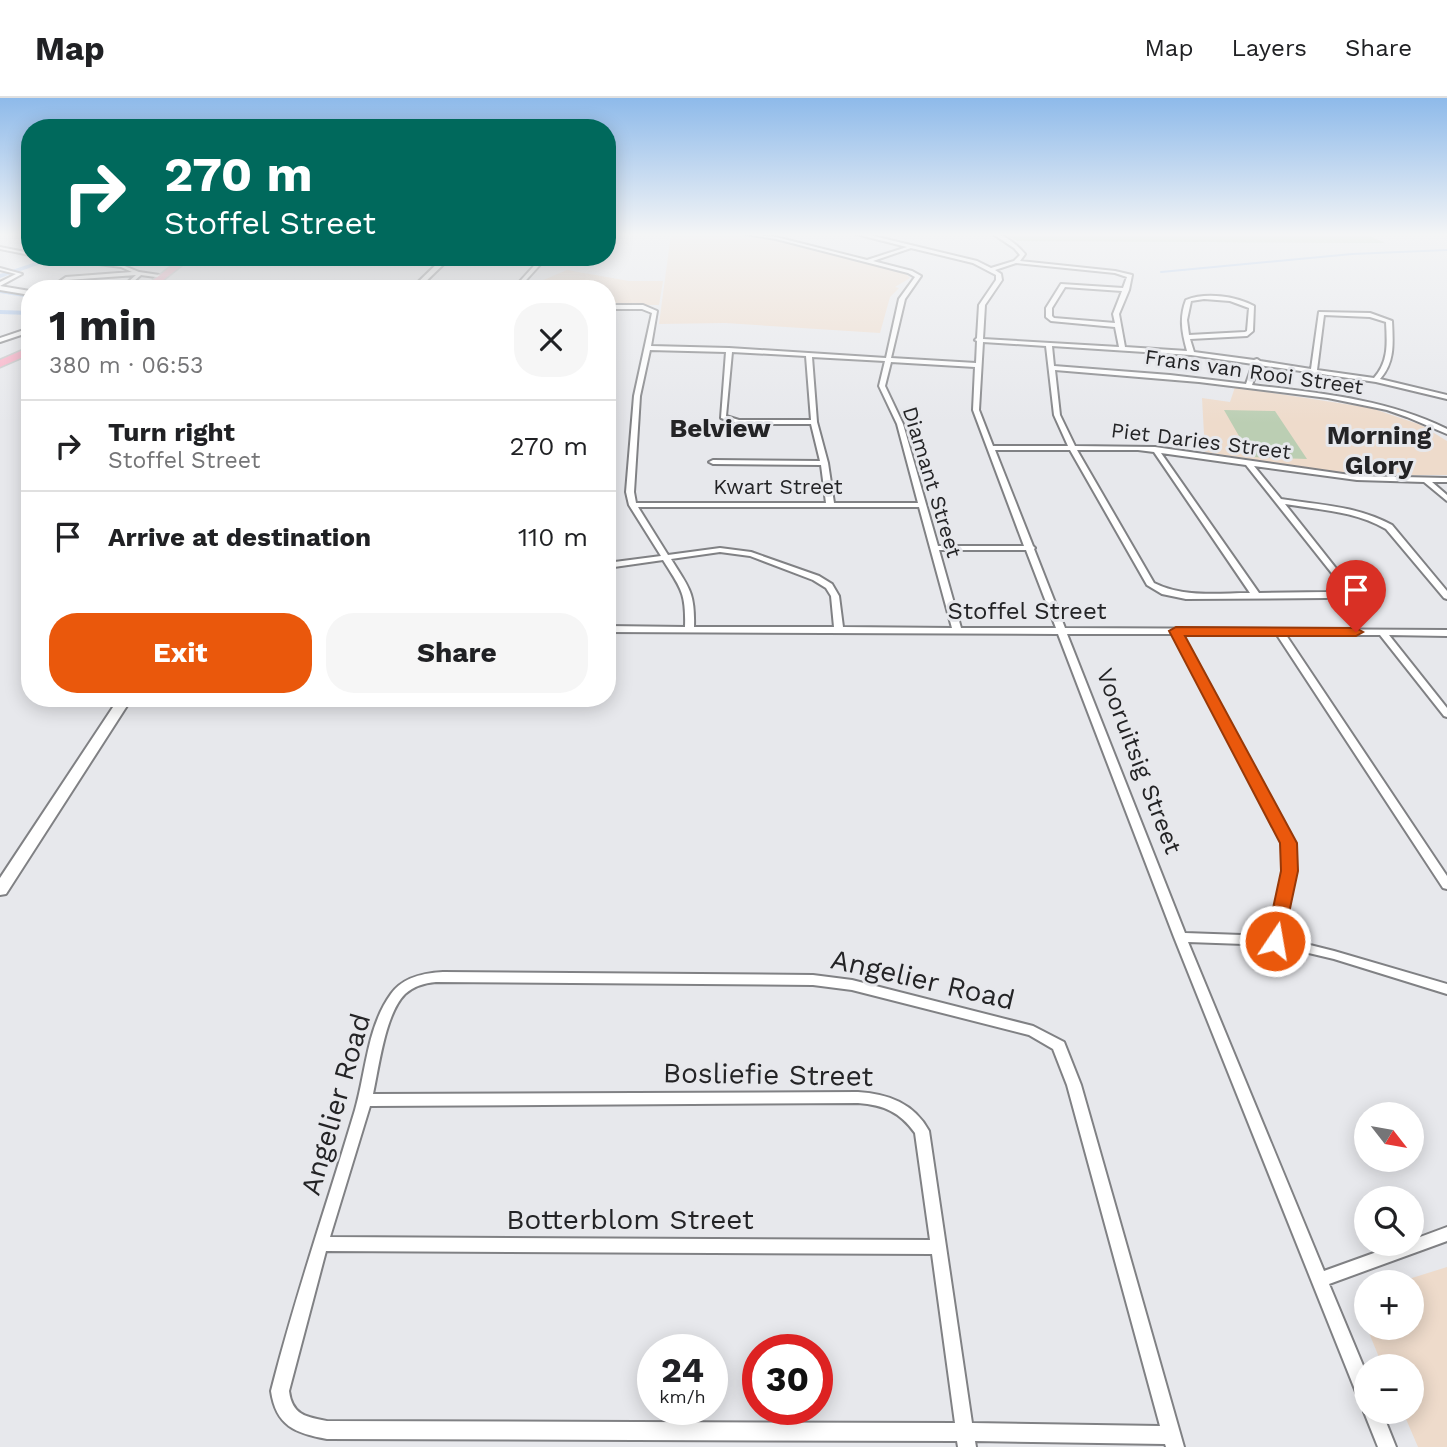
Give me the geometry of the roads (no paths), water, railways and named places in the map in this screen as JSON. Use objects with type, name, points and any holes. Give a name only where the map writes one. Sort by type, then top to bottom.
[{"type":"highway","points":[[0,363],[21,354]]},
{"type":"street","name":"Diamant Street","points":[[903,297],[886,359],[882,386],[900,424],[957,630]]},
{"type":"street","name":"Vooruitsig Street","points":[[987,297],[983,302],[978,340],[976,410],[1064,631],[1180,937],[1354,1363]]},
{"type":"street","points":[[1056,297],[1049,308],[1049,317],[1054,320],[1117,326]]},
{"type":"street","points":[[1122,349],[1116,314],[1123,297]]},
{"type":"street","points":[[1186,337],[1247,334],[1250,331],[1252,306],[1238,302],[1192,299],[1188,302],[1182,321],[1186,337],[1191,353]]},
{"type":"street","points":[[616,307],[639,307],[653,310],[655,314],[635,415],[630,492],[633,505],[681,580],[690,600],[689,629]]},
{"type":"street","points":[[1314,370],[1321,313],[1381,317],[1389,321],[1390,360],[1376,380]]},
{"type":"street","points":[[0,340],[21,333]]},
{"type":"street","points":[[978,340],[1191,353],[1376,380],[1447,397]]},
{"type":"street","points":[[1049,345],[1055,410],[1072,447],[1151,585],[1174,594],[1340,592],[1344,586],[1249,464]]},
{"type":"street","points":[[647,348],[809,354],[977,365]]},
{"type":"street","points":[[729,350],[723,417],[739,422],[814,422]]},
{"type":"street","points":[[809,354],[814,422],[830,505]]},
{"type":"street","points":[[1249,385],[1257,362]]},
{"type":"street","name":"Frans van Rooi Street","points":[[1052,368],[1186,377],[1249,385],[1374,406],[1407,415],[1447,432]]},
{"type":"street","name":"Piet Daries Street","points":[[992,448],[1155,449],[1357,478],[1447,480]]},
{"type":"street","points":[[1155,449],[1256,595]]},
{"type":"street","points":[[713,462],[824,463]]},
{"type":"street","points":[[1426,480],[1447,499]]},
{"type":"street","points":[[1278,501],[1353,513],[1380,521],[1389,527],[1447,596]]},
{"type":"street","name":"Kwart Street","points":[[633,505],[923,505]]},
{"type":"street","points":[[934,548],[1031,548]]},
{"type":"street","points":[[616,565],[703,552],[735,551],[816,578],[834,591],[839,630]]},
{"type":"street","name":"Stoffel Street","points":[[616,629],[1447,633]]},
{"type":"street","points":[[1176,631],[1289,843],[1290,871],[1275,941]]},
{"type":"street","points":[[1280,632],[1447,885]]},
{"type":"street","points":[[1382,632],[1447,714]]},
{"type":"street","points":[[0,890],[121,707]]},
{"type":"street","points":[[1180,937],[1275,941],[1447,988]]},
{"type":"street","name":"Angelier Road","points":[[433,977],[833,982],[1033,1031],[1059,1046],[1066,1059],[1173,1441],[313,1428],[285,1413],[280,1407],[279,1391],[321,1244],[365,1100],[384,1022],[393,1000],[417,980],[433,977]]},
{"type":"street","name":"Bosliefie Street","points":[[365,1100],[882,1100],[906,1110],[922,1131],[966,1439]]},
{"type":"street","points":[[1321,1280],[1447,1234]]},
{"type":"street","name":"Botterblom Street","points":[[321,1244],[938,1247]]},
{"type":"street","points":[[1378,1424],[1387,1447]]},
{"type":"waterway","points":[[0,312],[21,313]]},
{"type":"district","name":"Belview","points":[[720,428]]},
{"type":"district","name":"Morning Glory","points":[[1379,450]]}]
